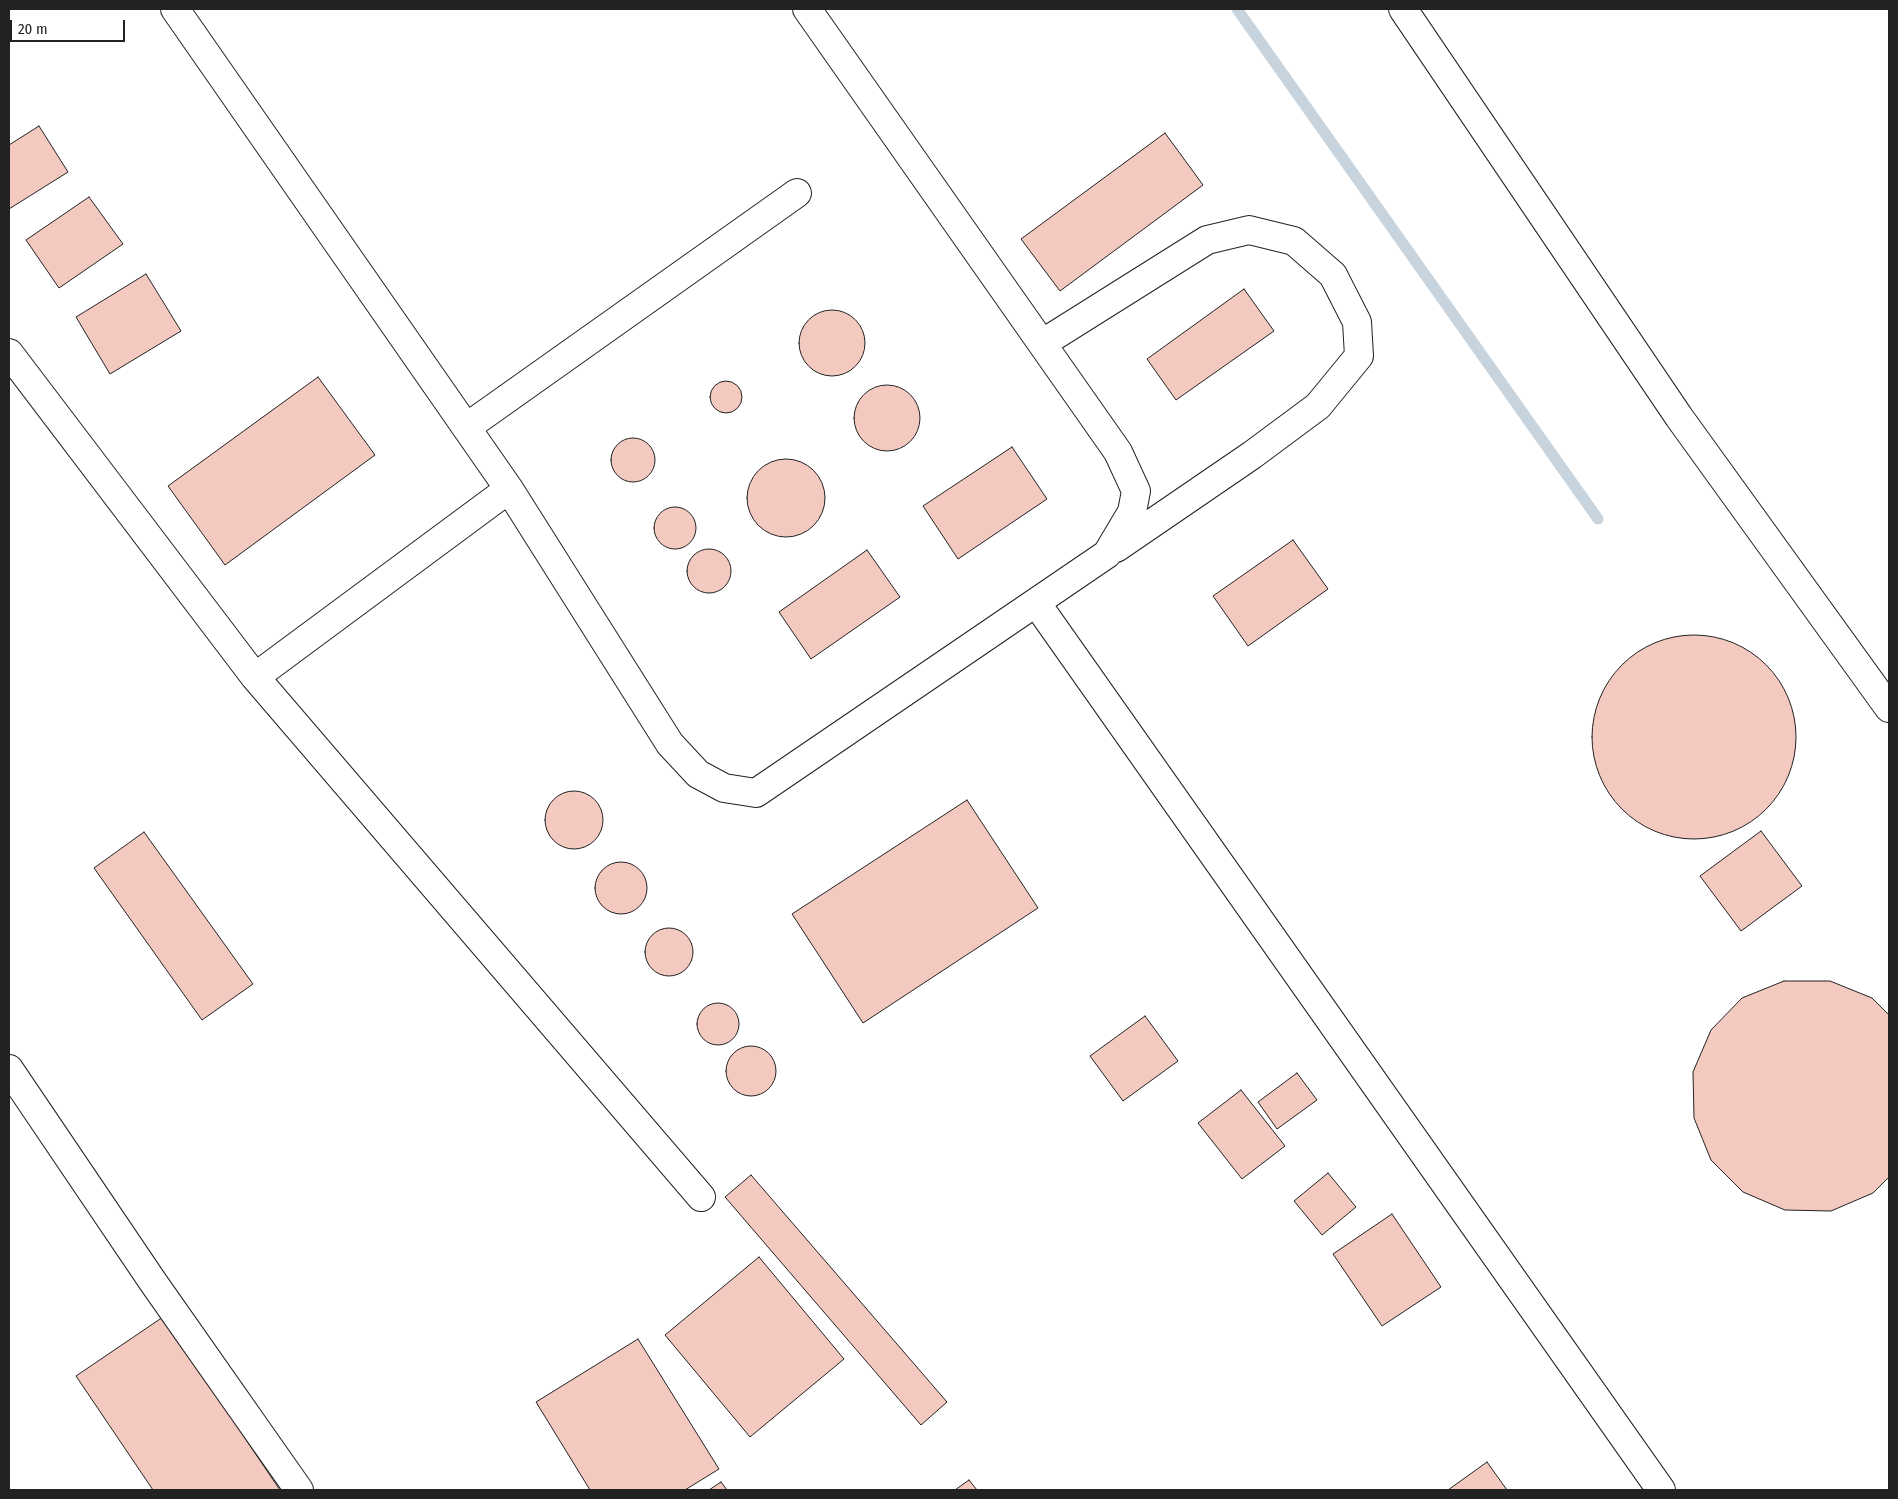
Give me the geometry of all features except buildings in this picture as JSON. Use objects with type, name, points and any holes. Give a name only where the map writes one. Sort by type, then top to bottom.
[{"type":"lane","points":[[175,9],[509,489],[670,744],[698,774],[724,788],[756,793],[1037,604],[1252,455],[1318,406],[1359,356],[1357,322],[1333,275],[1294,241],[1249,230],[1207,240],[1043,343]]},
{"type":"lane","points":[[807,9],[1118,452],[1136,491],[1132,512],[1107,554]]},
{"type":"lane","points":[[1403,9],[1679,417],[1889,708]]},
{"type":"lane","points":[[467,427],[797,193]]},
{"type":"lane","points":[[9,353],[255,677],[700,1197]]},
{"type":"lane","points":[[255,677],[509,489]]},
{"type":"lane","points":[[1037,604],[1661,1490]]},
{"type":"lane","points":[[9,1069],[299,1490]]},
{"type":"waterway","points":[[1237,9],[1598,519]]}]
